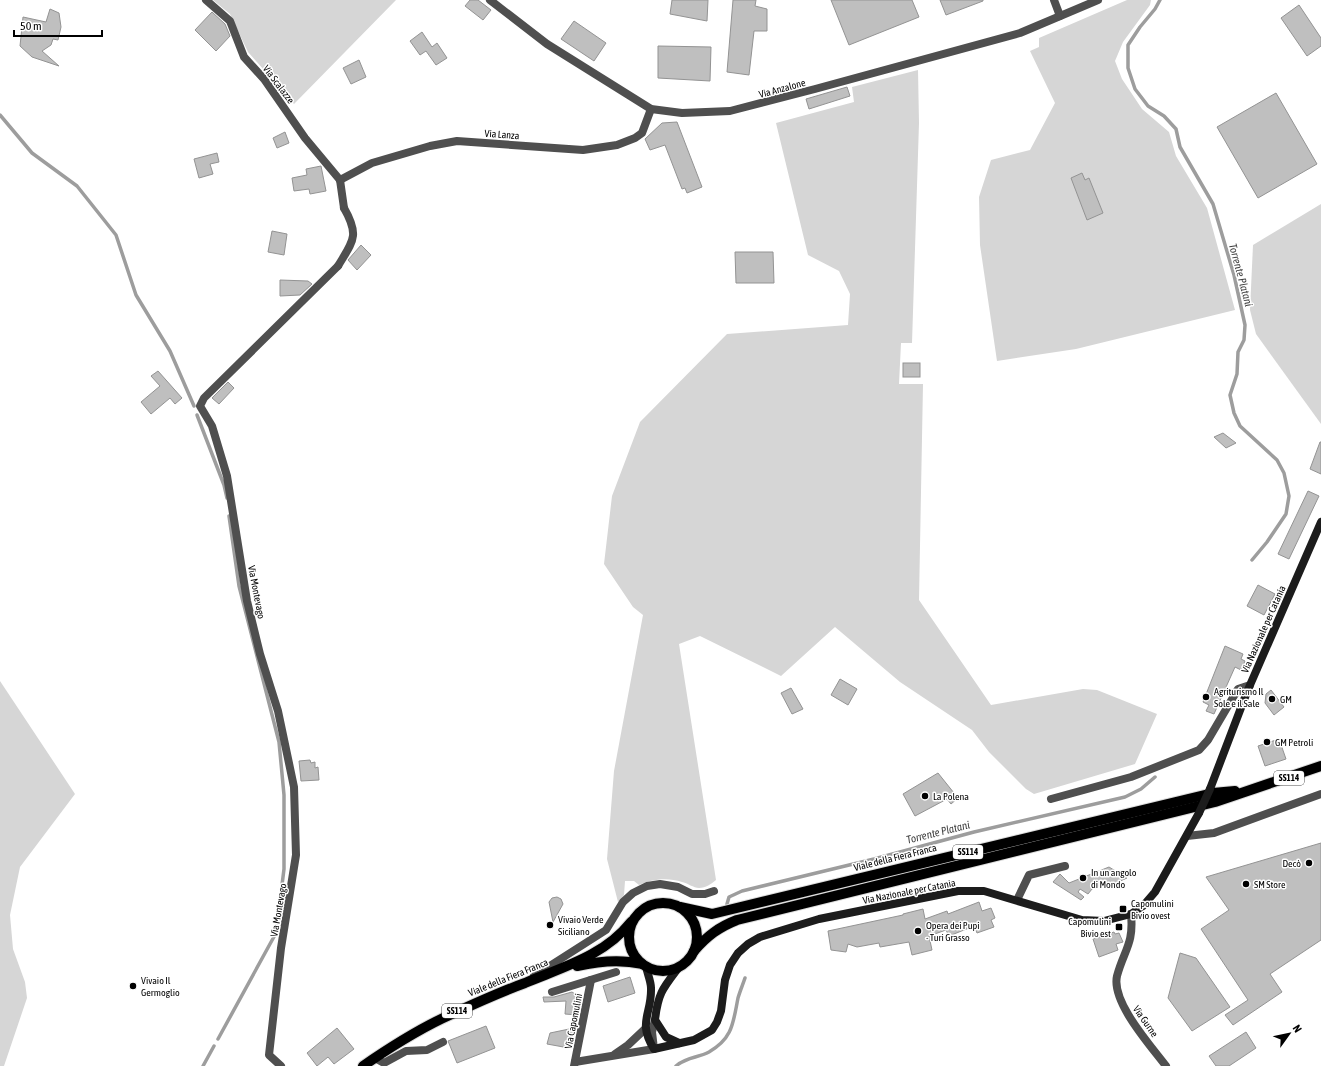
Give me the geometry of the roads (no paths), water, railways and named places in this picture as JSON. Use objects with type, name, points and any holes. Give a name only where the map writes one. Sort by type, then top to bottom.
[{"type":"main road","name":"Via Nazionale per Catania","points":[[654,1049],[694,1040],[712,1030],[721,1011],[725,980],[730,965],[738,953],[760,937],[819,919],[958,891],[984,890],[1082,920],[1104,921],[1132,914],[1144,906],[1155,892],[1199,813],[1210,789],[1250,685],[1321,522]]},
{"type":"main road","name":"Viale della Fiera Franca","points":[[694,951],[705,938],[719,928],[737,920],[1214,802],[1257,789],[1321,766]]},
{"type":"main road","name":"Viale della Fiera Franca","points":[[680,907],[712,914],[1213,793],[1257,789]]},
{"type":"main road","points":[[559,970],[603,949],[618,937],[640,910],[654,903],[669,903],[680,907],[689,914],[696,928],[697,940],[694,951],[688,960],[679,967],[662,989],[657,1000],[655,1020],[666,1037],[679,1043]]},
{"type":"main road","points":[[631,922],[628,938],[630,949],[644,965],[651,988],[645,1028],[646,1037],[654,1049]]},
{"type":"main road","points":[[559,970],[605,961],[629,961],[660,971],[679,967]]},
{"type":"main road","name":"Viale della Fiera Franca","points":[[363,1066],[418,1030],[452,1014],[559,970]]},
{"type":"street","name":"Via Scalazze","points":[[206,0],[230,21],[244,56],[264,78],[305,138],[340,180]]},
{"type":"street","name":"Via Anzalone","points":[[490,0],[547,44],[651,109],[682,113],[730,111],[1020,32],[1098,0]]},
{"type":"street","points":[[1054,0],[1060,16]]},
{"type":"street","name":"Via Lanza","points":[[340,180],[372,162],[430,146],[457,141],[583,150],[617,145],[635,138],[642,133],[651,109]]},
{"type":"street","name":"Via Montevago","points":[[282,1066],[269,1055],[281,948],[296,855],[294,787],[278,711],[260,654],[247,601],[227,476],[212,426],[200,406],[204,398],[338,266],[354,237],[352,223],[344,208],[340,180]]},
{"type":"street","points":[[1051,798],[1131,777],[1199,750],[1208,740],[1238,689],[1250,685]]},
{"type":"street","points":[[1187,836],[1214,833],[1321,794]]},
{"type":"street","points":[[1017,900],[1029,874],[1065,866]]},
{"type":"street","points":[[525,983],[606,930],[623,902],[633,893],[647,886],[660,884],[672,886],[692,894],[705,894],[714,891]]},
{"type":"street","name":"Via Gurne","points":[[1132,914],[1133,927],[1131,943],[1117,977],[1117,991],[1126,1011],[1166,1066]]},
{"type":"street","points":[[552,992],[616,972]]},
{"type":"street","name":"Via Capomulini","points":[[574,1064],[591,980]]},
{"type":"street","points":[[574,1064],[654,1049],[652,1032],[655,1020]]},
{"type":"street","points":[[611,1056],[628,1045],[645,1028]]},
{"type":"street","points":[[375,1058],[384,1063],[406,1051],[426,1050],[443,1042]]},
{"type":"waterway","name":"Torrente Platani","points":[[1160,0],[1128,45],[1128,68],[1135,89],[1148,106],[1164,116],[1176,129],[1180,147],[1213,204],[1234,275],[1245,325],[1244,340],[1238,352],[1237,374],[1230,395],[1234,413],[1240,426],[1277,460],[1284,473],[1289,496],[1286,514],[1267,542],[1252,560]]},
{"type":"waterway","points":[[0,115],[32,153],[77,186],[116,235],[136,295],[170,351],[194,406]]},
{"type":"waterway","points":[[197,415],[224,485],[227,498]]},
{"type":"waterway","points":[[218,1039],[276,933],[284,869],[284,795],[279,742],[239,586],[229,516]]},
{"type":"waterway","name":"Torrente Platani","points":[[727,904],[729,897],[742,891],[874,859],[974,832],[1125,797],[1141,789],[1155,777]]},
{"type":"waterway","name":"Torrente Platani","points":[[676,1066],[688,1059],[709,1052],[723,1041],[731,1029],[738,998],[745,978]]},
{"type":"waterway","points":[[203,1066],[214,1046]]},
{"type":"place","name":"Agriturismo Il Sole e il Sale","points":[[1206,697]]},
{"type":"place","name":"GM","points":[[1272,699]]},
{"type":"place","name":"GM Petroli","points":[[1267,742]]},
{"type":"place","name":"La Polena","points":[[925,796]]},
{"type":"place","name":"Decò","points":[[1309,863]]},
{"type":"place","name":"In un angolo di Mondo","points":[[1083,878]]},
{"type":"place","name":"SM Store","points":[[1246,884]]},
{"type":"place","name":"Capomulini Bivio ovest","points":[[1123,909]]},
{"type":"place","name":"Vivaio Verde Siciliano","points":[[550,925]]},
{"type":"place","name":"Capomulini Bivio est","points":[[1119,927]]},
{"type":"place","name":"Opera dei Pupi - Turi Grasso","points":[[918,931]]},
{"type":"place","name":"Vivaio Il Germoglio","points":[[133,986]]}]
